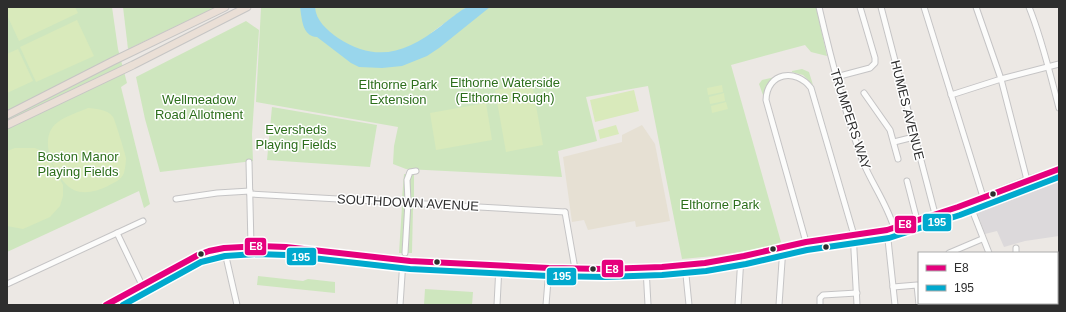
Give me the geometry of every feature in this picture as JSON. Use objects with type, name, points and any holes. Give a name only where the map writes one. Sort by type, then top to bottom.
[{"type":"highway","points":[[7,115],[113,61],[225,7]]},
{"type":"highway","points":[[7,125],[140,62],[247,7]]},
{"type":"main road","points":[[106,305],[159,277],[192,257],[208,251],[224,248],[251,246],[293,248],[403,260],[575,269],[646,268],[705,263],[741,257],[806,242],[887,230],[1059,169]]},
{"type":"street","name":"TRUMPERS WAY","points":[[819,7],[836,77],[853,134],[868,172],[882,197],[894,228]]},
{"type":"street","points":[[836,77],[870,68],[875,63],[875,58],[860,7]]},
{"type":"street","name":"HUMES AVENUE","points":[[881,7],[935,214]]},
{"type":"street","points":[[924,7],[982,197]]},
{"type":"street","points":[[976,7],[1001,79],[1027,180]]},
{"type":"street","points":[[1029,7],[1059,108]]},
{"type":"street","points":[[951,95],[1001,79],[1059,64]]},
{"type":"street","points":[[806,242],[766,100],[766,94],[773,82],[785,75],[801,78],[812,88],[853,236],[857,305]]},
{"type":"street","points":[[864,93],[890,130],[898,159]]},
{"type":"street","points":[[894,142],[914,137]]},
{"type":"street","points":[[249,162],[251,246]]},
{"type":"street","points":[[405,253],[408,176],[410,172],[416,171]]},
{"type":"street","points":[[907,181],[917,220]]},
{"type":"street","name":"SOUTHDOWN AVENUE","points":[[176,199],[217,193],[250,192],[566,211],[575,269]]},
{"type":"street","points":[[969,202],[982,239],[988,252]]},
{"type":"street","points":[[7,284],[143,221]]},
{"type":"street","points":[[887,230],[895,305]]},
{"type":"street","points":[[117,233],[142,285]]},
{"type":"street","points":[[951,252],[982,239]]},
{"type":"street","points":[[779,305],[783,247]]},
{"type":"street","points":[[224,248],[237,305]]},
{"type":"street","points":[[738,305],[741,257]]},
{"type":"street","points":[[400,305],[403,260]]},
{"type":"street","points":[[685,265],[689,305]]},
{"type":"street","points":[[497,305],[500,266]]},
{"type":"street","points":[[546,305],[549,268]]},
{"type":"street","points":[[646,268],[648,305]]},
{"type":"street","points":[[893,287],[917,285],[918,295]]},
{"type":"street","points":[[820,305],[820,298],[824,295],[857,293]]},
{"type":"shaded area","points":[[642,125],[655,144],[670,221],[636,227],[635,221],[588,230],[584,220],[572,222],[563,157],[622,142],[622,135]]},
{"type":"shaded area","points":[[1056,176],[1059,187],[1059,236],[1025,241],[1004,247],[997,231],[985,234],[974,204]]},
{"type":"green space","name":"Boston Manor Playing Fields","points":[[7,7],[112,7],[118,49],[127,83],[121,87],[150,204],[144,208],[139,191],[7,252]]},
{"type":"green space","points":[[8,7],[75,7],[78,13],[19,41],[7,15]]},
{"type":"green space","points":[[123,7],[216,7],[128,49]]},
{"type":"green space","name":"Elthorne Waterside (Elthorne Rough)","points":[[467,7],[431,33],[476,7],[816,7],[827,56],[811,52],[805,45],[731,65],[781,242],[765,248],[714,256],[682,259],[648,86],[586,97],[597,141],[558,151],[562,177],[406,169],[393,164],[394,146],[398,127],[256,102],[261,8]]},
{"type":"green space","points":[[77,20],[94,56],[36,82],[20,47]]},
{"type":"green space","name":"Wellmeadow Road Allotment","points":[[246,21],[259,30],[252,134],[253,161],[160,172],[145,119],[136,77]]},
{"type":"green space","points":[[18,49],[33,81],[7,93],[7,54]]},
{"type":"green space","points":[[802,69],[809,72],[813,85],[803,75],[792,72]]},
{"type":"green space","points":[[775,77],[767,86],[764,98],[759,84],[762,80]]},
{"type":"green space","points":[[532,83],[543,145],[506,152],[495,90]]},
{"type":"green space","points":[[722,85],[723,92],[708,95],[707,88]]},
{"type":"green space","points":[[634,90],[639,111],[595,122],[590,100]]},
{"type":"green space","points":[[724,93],[725,101],[710,104],[709,97]]},
{"type":"green space","points":[[726,102],[728,109],[712,113],[711,106]]},
{"type":"green space","points":[[486,103],[492,140],[436,150],[430,113]]},
{"type":"green space","name":"Eversheds Playing Fields","points":[[272,107],[377,125],[370,167],[267,160]]},
{"type":"green space","name":"Boston Manor Playing Fields","points":[[88,108],[98,109],[111,114],[116,124],[126,160],[123,175],[115,182],[91,192],[79,192],[69,187],[59,176],[49,152],[48,143],[52,128],[58,122]]},
{"type":"green space","points":[[616,125],[619,134],[600,139],[598,130]]},
{"type":"green space","points":[[15,148],[35,148],[46,153],[63,185],[63,196],[60,206],[50,217],[23,229],[7,226],[7,151]]},
{"type":"green space","points":[[404,174],[414,175],[414,199],[402,199]]},
{"type":"green space","points":[[402,206],[413,207],[412,253],[399,253]]},
{"type":"green space","points":[[258,276],[303,281],[308,279],[335,282],[335,293],[257,285]]},
{"type":"green space","points":[[425,289],[473,292],[472,305],[424,305]]},
{"type":"water","points":[[300,7],[315,7],[317,17],[326,28],[338,38],[352,46],[378,52],[391,52],[416,43],[468,7],[490,7],[427,56],[402,66],[382,68],[359,67],[351,63],[317,37],[308,34],[302,22]]},
{"type":"transit line","name":"E8","points":[[106,305],[198,255],[224,248],[259,246],[286,247],[410,261],[549,268],[605,269],[662,267],[705,263],[806,242],[887,230],[958,207],[1059,169]]},
{"type":"transit line","name":"195","points":[[123,305],[201,262],[225,256],[257,254],[286,255],[410,269],[549,276],[605,277],[662,275],[706,271],[746,264],[807,250],[889,238],[960,215],[1059,177]]},
{"type":"park label","name":"Elthorne Park Extension","points":[[398,92]]},
{"type":"park label","name":"Elthorne Park","points":[[720,204]]}]
